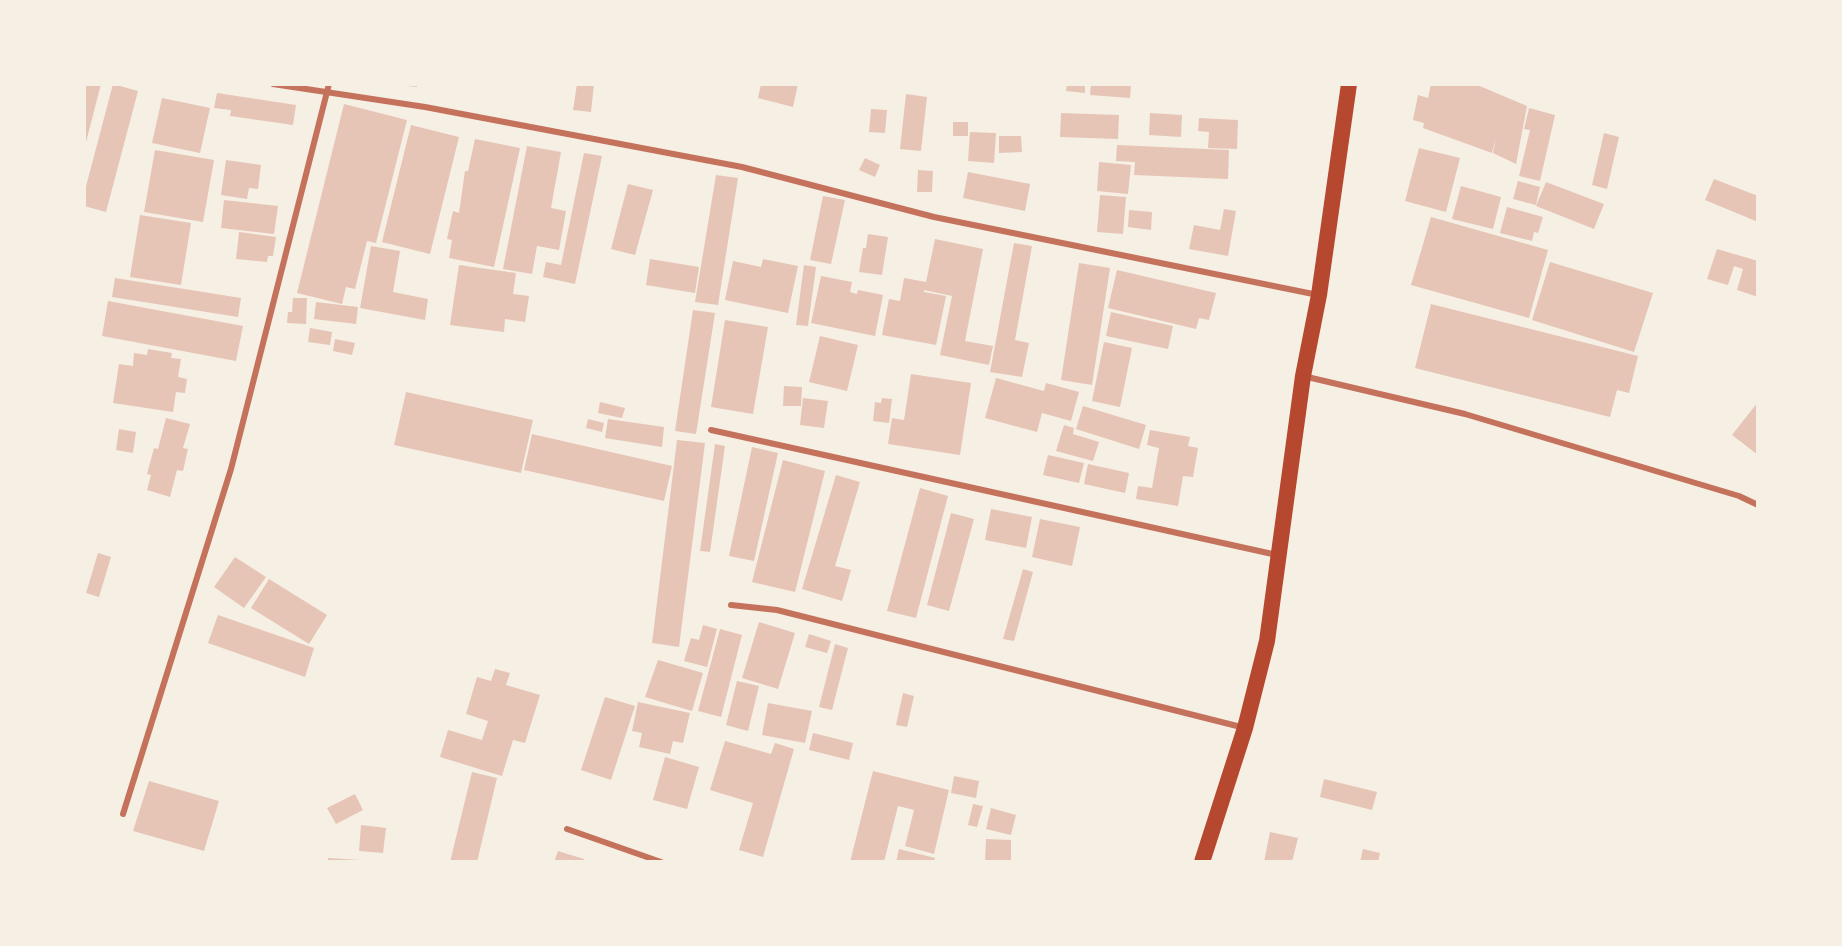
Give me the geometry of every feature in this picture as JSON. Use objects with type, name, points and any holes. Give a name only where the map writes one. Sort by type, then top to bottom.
[{"type":"highway","points":[[1202,862],[1245,728],[1267,641],[1303,376],[1319,295],[1349,84]]},
{"type":"street","points":[[273,84],[425,107],[742,167],[934,217],[1319,295]]},
{"type":"street","points":[[123,814],[231,469],[329,84]]},
{"type":"street","points":[[1303,376],[1465,414],[1739,496],[1758,505]]},
{"type":"street","points":[[711,430],[1278,556]]},
{"type":"street","points":[[731,605],[777,610],[1245,728]]},
{"type":"street","points":[[567,829],[661,862]]},
{"type":"building","points":[[84,84],[101,84],[85,146],[84,146]]},
{"type":"building","points":[[113,84],[138,91],[106,212],[84,206],[84,194]]},
{"type":"building","points":[[385,84],[417,84],[417,87]]},
{"type":"building","points":[[577,84],[594,84],[591,112],[573,110]]},
{"type":"building","points":[[761,84],[798,84],[793,107],[758,98]]},
{"type":"building","points":[[1067,84],[1085,84],[1085,93],[1066,91]]},
{"type":"building","points":[[1091,84],[1131,84],[1130,98],[1090,95]]},
{"type":"building","points":[[1431,84],[1475,84],[1527,106],[1516,164],[1493,153],[1496,137],[1492,153],[1423,128],[1424,123],[1413,120],[1418,95],[1428,98]]},
{"type":"building","points":[[217,93],[296,105],[293,125],[230,116],[231,110],[214,108]]},
{"type":"building","points":[[906,94],[927,97],[921,151],[900,149]]},
{"type":"building","points":[[162,98],[210,108],[200,153],[152,143]]},
{"type":"building","points":[[344,104],[407,120],[376,243],[367,241],[355,289],[346,287],[342,304],[297,293]]},
{"type":"building","points":[[1529,108],[1555,115],[1540,181],[1519,176],[1530,130],[1524,129]]},
{"type":"building","points":[[871,109],[887,110],[885,133],[869,132]]},
{"type":"building","points":[[1061,113],[1119,115],[1118,139],[1060,137]]},
{"type":"building","points":[[1150,113],[1182,115],[1181,137],[1149,135]]},
{"type":"building","points":[[1199,118],[1238,120],[1237,149],[1208,148],[1209,132],[1198,131]]},
{"type":"building","points":[[953,122],[968,122],[968,136],[953,136]]},
{"type":"building","points":[[411,125],[459,137],[430,254],[382,242]]},
{"type":"building","points":[[970,132],[996,133],[994,163],[968,161]]},
{"type":"building","points":[[1604,133],[1619,137],[1607,189],[1592,185]]},
{"type":"building","points":[[999,136],[1021,136],[1022,152],[999,153]]},
{"type":"building","points":[[475,139],[520,148],[494,267],[449,258],[452,240],[447,239],[453,211],[459,213],[465,171],[468,171]]},
{"type":"building","points":[[1117,145],[1229,150],[1228,179],[1134,175],[1135,162],[1116,161]]},
{"type":"building","points":[[527,146],[561,152],[551,208],[566,211],[559,250],[537,246],[532,274],[503,269]]},
{"type":"building","points":[[1419,148],[1460,158],[1446,212],[1405,201]]},
{"type":"building","points":[[155,150],[214,160],[203,222],[144,212]]},
{"type":"building","points":[[584,153],[602,156],[575,284],[543,277],[546,262],[561,265]]},
{"type":"building","points":[[865,158],[880,165],[875,177],[859,170]]},
{"type":"building","points":[[226,160],[261,165],[258,189],[249,188],[247,199],[221,195]]},
{"type":"building","points":[[1099,162],[1131,165],[1128,194],[1097,191]]},
{"type":"building","points":[[918,170],[933,171],[932,192],[917,192]]},
{"type":"building","points":[[968,172],[1030,184],[1025,211],[963,198]]},
{"type":"building","points":[[716,175],[738,178],[718,305],[695,302]]},
{"type":"building","points":[[1714,179],[1758,196],[1758,222],[1705,200]]},
{"type":"building","points":[[1518,181],[1540,187],[1536,205],[1513,199]]},
{"type":"building","points":[[1546,182],[1604,204],[1594,229],[1536,206]]},
{"type":"building","points":[[628,184],[653,190],[635,255],[611,249]]},
{"type":"building","points":[[1461,186],[1501,197],[1493,229],[1452,219]]},
{"type":"building","points":[[1100,195],[1126,197],[1123,234],[1097,232]]},
{"type":"building","points":[[823,196],[845,200],[831,264],[810,260]]},
{"type":"building","points":[[224,200],[278,206],[274,234],[221,228]]},
{"type":"building","points":[[1507,207],[1543,217],[1538,233],[1534,232],[1532,241],[1500,233]]},
{"type":"building","points":[[1224,209],[1236,211],[1228,256],[1189,249],[1194,225],[1220,230]]},
{"type":"building","points":[[1129,210],[1152,212],[1151,230],[1128,227]]},
{"type":"building","points":[[140,215],[191,223],[181,285],[130,277]]},
{"type":"building","points":[[1431,217],[1548,250],[1529,318],[1411,285]]},
{"type":"building","points":[[239,232],[276,237],[273,256],[268,256],[267,262],[236,259]]},
{"type":"building","points":[[868,234],[888,237],[882,275],[859,272]]},
{"type":"building","points":[[935,239],[983,249],[965,341],[993,346],[989,365],[940,355],[952,296],[924,290],[924,292],[946,296],[936,345],[882,335],[889,299],[900,301],[904,278],[926,282]]},
{"type":"building","points":[[1014,243],[1032,246],[1015,340],[1029,343],[1022,377],[990,372]]},
{"type":"building","points":[[371,246],[400,251],[393,292],[428,299],[425,320],[360,308]]},
{"type":"building","points":[[1717,249],[1758,261],[1758,297],[1737,290],[1743,269],[1734,266],[1728,285],[1707,279]]},
{"type":"building","points":[[650,259],[699,267],[695,293],[646,285]]},
{"type":"building","points":[[763,259],[798,266],[788,313],[725,300],[733,261],[761,267]]},
{"type":"building","points":[[1550,262],[1653,293],[1634,352],[1532,320]]},
{"type":"building","points":[[1079,263],[1110,268],[1092,385],[1061,380]]},
{"type":"building","points":[[459,265],[516,273],[513,294],[529,296],[525,322],[505,319],[504,332],[450,325]]},
{"type":"building","points":[[804,265],[816,267],[808,326],[796,325]]},
{"type":"building","points":[[1117,270],[1216,293],[1209,320],[1199,318],[1196,329],[1108,308]]},
{"type":"building","points":[[821,276],[852,282],[850,292],[857,294],[858,290],[883,295],[875,336],[811,323]]},
{"type":"building","points":[[115,278],[241,298],[238,317],[112,297]]},
{"type":"building","points":[[293,298],[307,298],[306,324],[287,323],[288,312],[292,312]]},
{"type":"building","points":[[108,301],[243,326],[236,361],[102,336]]},
{"type":"building","points":[[316,302],[358,307],[356,324],[314,319]]},
{"type":"building","points":[[1431,304],[1638,356],[1629,393],[1617,390],[1610,417],[1415,368]]},
{"type":"building","points":[[693,310],[715,313],[696,434],[675,431]]},
{"type":"building","points":[[1111,312],[1173,326],[1168,349],[1106,336]]},
{"type":"building","points":[[725,320],[768,327],[753,414],[711,407]]},
{"type":"building","points":[[310,328],[332,332],[330,345],[308,342]]},
{"type":"building","points":[[820,336],[858,345],[847,391],[809,382]]},
{"type":"building","points":[[335,339],[355,343],[352,355],[333,351]]},
{"type":"building","points":[[1104,342],[1132,348],[1120,407],[1092,401]]},
{"type":"building","points":[[148,349],[172,353],[171,358],[181,359],[178,377],[187,379],[185,393],[176,392],[173,412],[113,403],[119,364],[133,366],[134,353],[147,355]]},
{"type":"building","points":[[911,374],[971,383],[960,455],[888,444],[892,418],[904,420]]},
{"type":"building","points":[[996,378],[1044,391],[1046,383],[1079,392],[1071,421],[1042,413],[1037,432],[985,418]]},
{"type":"building","points":[[784,386],[802,387],[801,406],[783,406]]},
{"type":"building","points":[[406,392],[533,420],[521,473],[394,445]]},
{"type":"building","points":[[803,398],[828,401],[824,428],[800,425]]},
{"type":"building","points":[[882,398],[892,399],[889,423],[873,421],[875,402],[881,403]]},
{"type":"building","points":[[600,402],[625,408],[622,418],[598,413]]},
{"type":"building","points":[[1758,402],[1758,455],[1732,435]]},
{"type":"building","points":[[1083,406],[1146,425],[1139,449],[1076,429]]},
{"type":"building","points":[[166,418],[190,424],[183,448],[188,449],[183,471],[177,470],[170,497],[147,490],[151,475],[147,474],[154,448],[158,449]]},
{"type":"building","points":[[588,419],[604,423],[602,432],[586,428]]},
{"type":"building","points":[[608,419],[664,427],[662,447],[605,438]]},
{"type":"building","points":[[1064,425],[1074,428],[1073,434],[1099,442],[1093,461],[1056,451]]},
{"type":"building","points":[[119,429],[136,432],[133,453],[116,450]]},
{"type":"building","points":[[1150,430],[1190,437],[1188,446],[1198,448],[1193,477],[1183,476],[1178,506],[1136,499],[1138,486],[1152,488],[1159,448],[1147,445]]},
{"type":"building","points":[[532,434],[672,466],[664,501],[524,470]]},
{"type":"building","points":[[677,440],[705,443],[679,647],[652,643]]},
{"type":"building","points":[[715,444],[725,446],[710,552],[700,551]]},
{"type":"building","points":[[752,447],[778,453],[754,561],[729,556]]},
{"type":"building","points":[[1048,455],[1084,463],[1079,483],[1043,475]]},
{"type":"building","points":[[783,460],[825,471],[795,592],[752,582]]},
{"type":"building","points":[[1088,464],[1129,473],[1125,493],[1084,484]]},
{"type":"building","points":[[836,475],[860,482],[835,566],[851,570],[842,601],[802,589]]},
{"type":"building","points":[[920,488],[948,496],[916,618],[887,611]]},
{"type":"building","points":[[991,509],[1032,517],[1026,548],[985,540]]},
{"type":"building","points":[[951,513],[974,519],[949,611],[927,605]]},
{"type":"building","points":[[1040,519],[1080,527],[1072,566],[1032,557]]},
{"type":"building","points":[[98,553],[111,557],[99,597],[86,593]]},
{"type":"building","points":[[235,557],[266,577],[244,608],[214,587]]},
{"type":"building","points":[[1023,569],[1033,572],[1014,641],[1003,639]]},
{"type":"building","points":[[269,579],[327,615],[309,644],[251,608]]},
{"type":"building","points":[[218,615],[314,648],[305,677],[208,643]]},
{"type":"building","points":[[759,622],[795,633],[778,689],[742,678]]},
{"type":"building","points":[[703,625],[717,629],[707,667],[684,661],[691,638],[699,640]]},
{"type":"building","points":[[720,629],[742,635],[721,717],[698,711]]},
{"type":"building","points":[[809,634],[831,641],[827,653],[805,647]]},
{"type":"building","points":[[835,644],[848,648],[832,710],[819,707]]},
{"type":"building","points":[[658,660],[703,673],[692,711],[645,697]]},
{"type":"building","points":[[495,669],[510,673],[506,685],[540,695],[525,743],[513,740],[502,776],[440,757],[448,730],[482,740],[488,721],[466,714],[477,677],[491,681]]},
{"type":"building","points":[[737,681],[759,686],[748,731],[726,725]]},
{"type":"building","points":[[903,693],[914,696],[907,727],[896,725]]},
{"type":"building","points":[[605,697],[635,706],[611,780],[581,770]]},
{"type":"building","points":[[638,702],[690,713],[683,743],[673,741],[670,754],[639,747],[642,733],[632,731]]},
{"type":"building","points":[[768,703],[812,711],[805,743],[762,735]]},
{"type":"building","points":[[813,733],[853,743],[849,760],[809,750]]},
{"type":"building","points":[[725,741],[771,754],[775,743],[794,749],[763,857],[739,850],[753,803],[710,790]]},
{"type":"building","points":[[665,757],[699,767],[687,809],[653,800]]},
{"type":"building","points":[[873,771],[949,790],[934,854],[905,846],[914,810],[898,806],[884,862],[850,862]]},
{"type":"building","points":[[472,772],[497,778],[477,862],[450,862]]},
{"type":"building","points":[[954,776],[979,781],[976,798],[951,793]]},
{"type":"building","points":[[1324,779],[1377,792],[1372,810],[1320,797]]},
{"type":"building","points":[[149,781],[219,801],[204,851],[133,831]]},
{"type":"building","points":[[355,794],[363,810],[336,824],[327,808]]},
{"type":"building","points":[[973,804],[983,806],[977,827],[968,825]]},
{"type":"building","points":[[991,808],[1016,815],[1011,835],[986,829]]},
{"type":"building","points":[[361,825],[386,828],[383,853],[359,851]]},
{"type":"building","points":[[1270,832],[1298,838],[1292,862],[1264,862]]},
{"type":"building","points":[[986,839],[1011,840],[1011,862],[985,862]]},
{"type":"building","points":[[899,849],[935,858],[934,862],[896,862]]},
{"type":"building","points":[[1363,849],[1380,853],[1378,862],[1360,862]]},
{"type":"building","points":[[558,851],[584,859],[583,862],[554,862]]},
{"type":"building","points":[[328,858],[361,860],[361,862],[328,862]]}]
